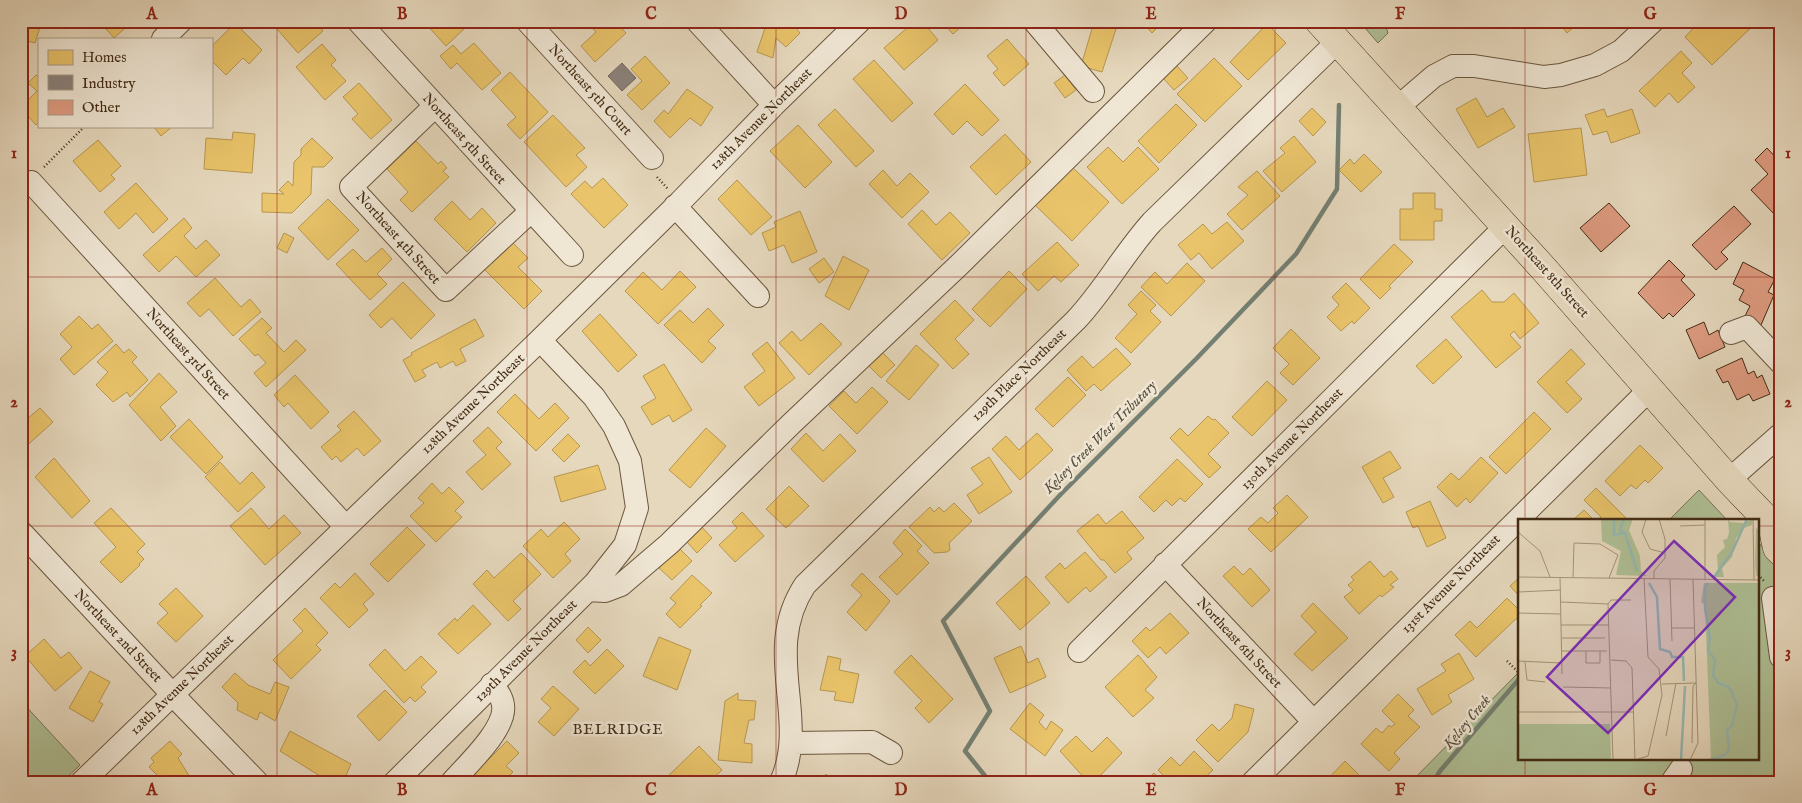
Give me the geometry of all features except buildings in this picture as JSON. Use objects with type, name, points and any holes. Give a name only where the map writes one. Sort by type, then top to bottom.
[{"type":"main road","name":"Northeast 8th Street","points":[[1320,21],[1506,226],[1729,480],[1776,526],[1778,548],[1781,552]]},
{"type":"street","points":[[164,38],[181,21]]},
{"type":"street","name":"Northeast 5th Street","points":[[358,21],[572,256]]},
{"type":"street","name":"Northeast 5th Court","points":[[528,21],[652,158]]},
{"type":"street","points":[[697,21],[774,104]]},
{"type":"street","name":"128th Avenue Northeast","points":[[82,782],[345,526],[540,340],[675,206],[774,104],[860,21]]},
{"type":"street","points":[[1034,21],[1093,91]]},
{"type":"street","points":[[588,590],[605,590],[621,585],[669,544],[790,425],[960,265],[1206,21]]},
{"type":"street","points":[[1398,107],[1434,76],[1453,66],[1474,66],[1544,77],[1561,75],[1595,65],[1621,51],[1653,21]]},
{"type":"street","name":"129th Place Northeast","points":[[792,743],[785,667],[785,640],[795,600],[805,585],[1076,320],[1102,290],[1132,244],[1152,222],[1338,41]]},
{"type":"street","name":"Northeast 4th Street","points":[[435,106],[351,187],[446,290],[530,212]]},
{"type":"street","name":"Northeast 3rd Street","points":[[30,182],[345,526]]},
{"type":"street","points":[[675,206],[758,296]]},
{"type":"street","name":"130th Avenue Northeast","points":[[1079,651],[1506,226]]},
{"type":"street","points":[[1731,333],[1747,327],[1781,363]]},
{"type":"street","name":"129th Avenue Northeast","points":[[395,782],[588,590],[625,545],[637,508],[630,461],[614,426],[594,397],[540,340]]},
{"type":"street","name":"131st Avenue Northeast","points":[[1253,782],[1650,389]]},
{"type":"street","points":[[1729,480],[1781,434]]},
{"type":"street","name":"Northeast 2nd Street","points":[[21,532],[257,782]]},
{"type":"street","name":"Northeast 6th Street","points":[[1165,564],[1313,721]]},
{"type":"street","points":[[1773,598],[1781,657]]},
{"type":"street","points":[[452,782],[490,738],[504,715],[504,704],[492,684]]},
{"type":"street","points":[[782,782],[791,757],[792,743],[872,742],[891,753]]},
{"type":"path","points":[[30,182],[59,150],[83,128]]},
{"type":"path","points":[[1507,661],[1518,672]]},
{"type":"green space","points":[[1359,21],[1384,21],[1388,33],[1378,43]]},
{"type":"green space","points":[[1699,490],[1726,519],[1670,519]]},
{"type":"green space","points":[[1760,544],[1781,568],[1781,782],[1411,782],[1518,673],[1518,760],[1760,760]]},
{"type":"green space","points":[[21,701],[80,765],[62,782],[21,782]]},
{"type":"waterway","name":"Kelsey Creek West Tributary","points":[[990,782],[965,751],[990,711],[943,621],[1061,494],[1197,358],[1296,254],[1337,189],[1339,105]]},
{"type":"waterway","name":"Kelsey Creek","points":[[1433,782],[1440,771],[1518,680]]},
{"type":"district","name":"BELRIDGE","points":[[618,729]]}]
